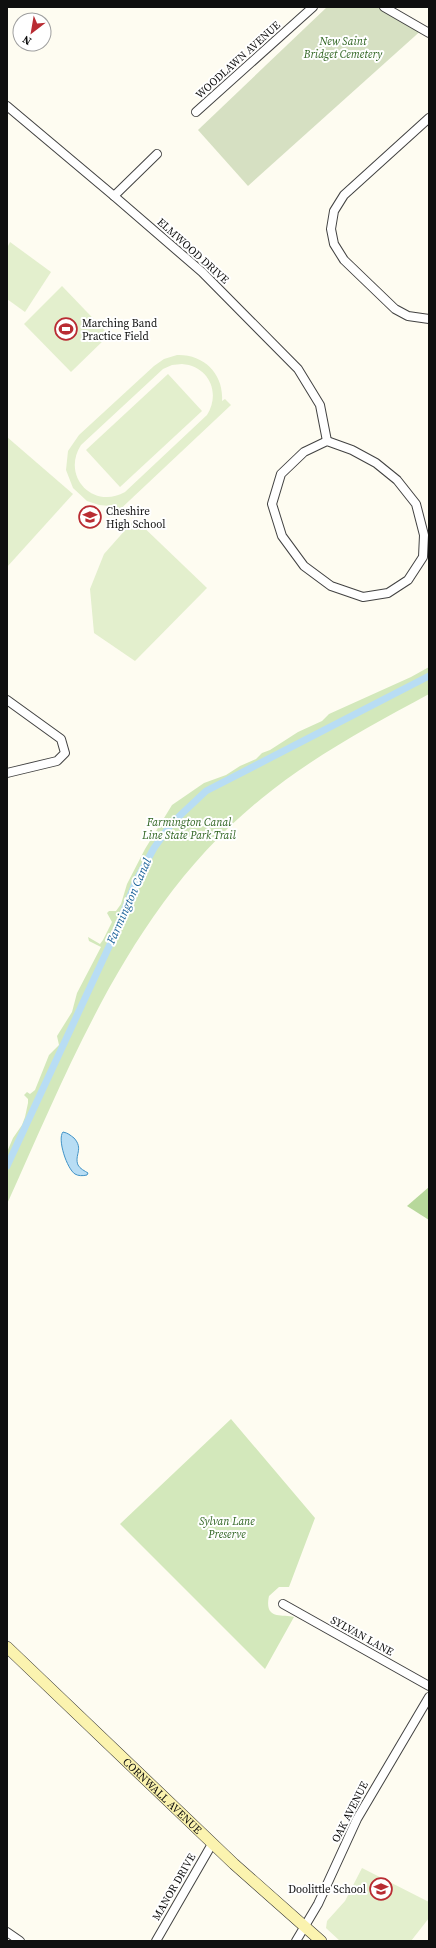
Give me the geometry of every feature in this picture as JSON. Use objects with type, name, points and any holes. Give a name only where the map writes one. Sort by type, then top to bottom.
[{"type":"street","name":"WOODLAWN AVENUE","points":[[196,112],[313,7]]},
{"type":"street","points":[[384,7],[429,33]]},
{"type":"street","name":"ELMWOOD DRIVE","points":[[7,106],[202,272],[298,369],[320,405],[327,440]]},
{"type":"street","points":[[429,118],[344,196],[334,212],[331,229],[334,244],[344,260],[395,309],[408,316],[429,319]]},
{"type":"street","points":[[114,196],[157,154]]},
{"type":"street","points":[[327,440],[352,450],[376,463],[397,480],[416,504],[424,535],[423,556],[408,580],[388,593],[363,597],[331,586],[304,566],[282,536],[272,504],[281,474],[304,452],[327,440]]},
{"type":"street","points":[[7,700],[61,739],[65,753],[57,761],[7,772]]},
{"type":"street","name":"SYLVAN LANE","points":[[284,1604],[429,1686]]},
{"type":"street","name":"CORNWALL AVENUE","points":[[7,1648],[212,1844],[321,1941]]},
{"type":"street","name":"OAK AVENUE","points":[[296,1941],[326,1886],[357,1819],[429,1697]]},
{"type":"street","name":"MANOR DRIVE","points":[[156,1941],[212,1844]]},
{"type":"street","points":[[7,1932],[20,1941]]},
{"type":"green space","name":"New Saint Bridget Cemetery","points":[[327,7],[386,7],[425,27],[248,186],[198,130]]},
{"type":"green space","points":[[10,242],[51,272],[25,312],[7,299],[7,248]]},
{"type":"green space","name":"Marching Band Practice Field","points":[[62,286],[109,335],[71,372],[24,324]]},
{"type":"green space","points":[[177,355],[196,358],[204,362],[216,374],[220,382],[222,401],[225,399],[231,405],[113,516],[107,509],[110,506],[99,505],[87,501],[73,488],[66,470],[68,451],[79,435],[154,366],[164,359]],"holes":[[[182,364],[191,366],[205,375],[210,382],[213,398],[207,415],[125,492],[113,496],[102,497],[92,493],[84,487],[78,478],[75,468],[76,457],[81,445],[163,369],[172,365]]]},
{"type":"green space","points":[[168,374],[202,411],[120,487],[86,450]]},
{"type":"green space","points":[[7,437],[73,494],[7,567]]},
{"type":"green space","points":[[135,519],[207,588],[135,661],[94,633],[90,589],[104,554]]},
{"type":"green space","name":"Farmington Canal Line State Park Trail","points":[[429,667],[429,694],[342,743],[300,769],[280,784],[261,799],[216,841],[176,886],[141,935],[110,986],[82,1039],[56,1094],[7,1204],[7,1152],[25,1117],[28,1099],[24,1095],[27,1092],[30,1094],[35,1090],[49,1055],[59,1045],[57,1036],[72,1012],[77,993],[101,947],[89,941],[88,937],[100,944],[103,940],[112,922],[107,913],[109,911],[116,911],[121,904],[127,884],[145,849],[172,805],[204,783],[226,775],[240,766],[256,759],[262,753],[270,750],[298,732],[322,721],[329,714],[411,677]]},
{"type":"green space","points":[[429,1187],[429,1220],[407,1206]]},
{"type":"green space","name":"Sylvan Lane Preserve","points":[[231,1419],[315,1518],[289,1587],[279,1587],[269,1596],[268,1604],[271,1612],[279,1615],[294,1617],[265,1669],[120,1524]]},
{"type":"green space","points":[[362,1868],[429,1902],[429,1918],[411,1941],[340,1941],[326,1928],[327,1921],[345,1901]]},
{"type":"water","points":[[63,1132],[70,1135],[77,1142],[79,1149],[77,1158],[78,1165],[81,1169],[88,1173],[87,1175],[76,1175],[69,1166],[62,1147],[61,1136]]},
{"type":"waterway","name":"Farmington Canal","points":[[7,1166],[113,938],[136,881],[154,848],[172,823],[206,791],[429,676]]},
{"type":"place","name":"Marching Band Practice Field","points":[[66,329]]},
{"type":"place","name":"Cheshire High School","points":[[90,517]]},
{"type":"place","name":"Doolittle School","points":[[381,1889]]}]
